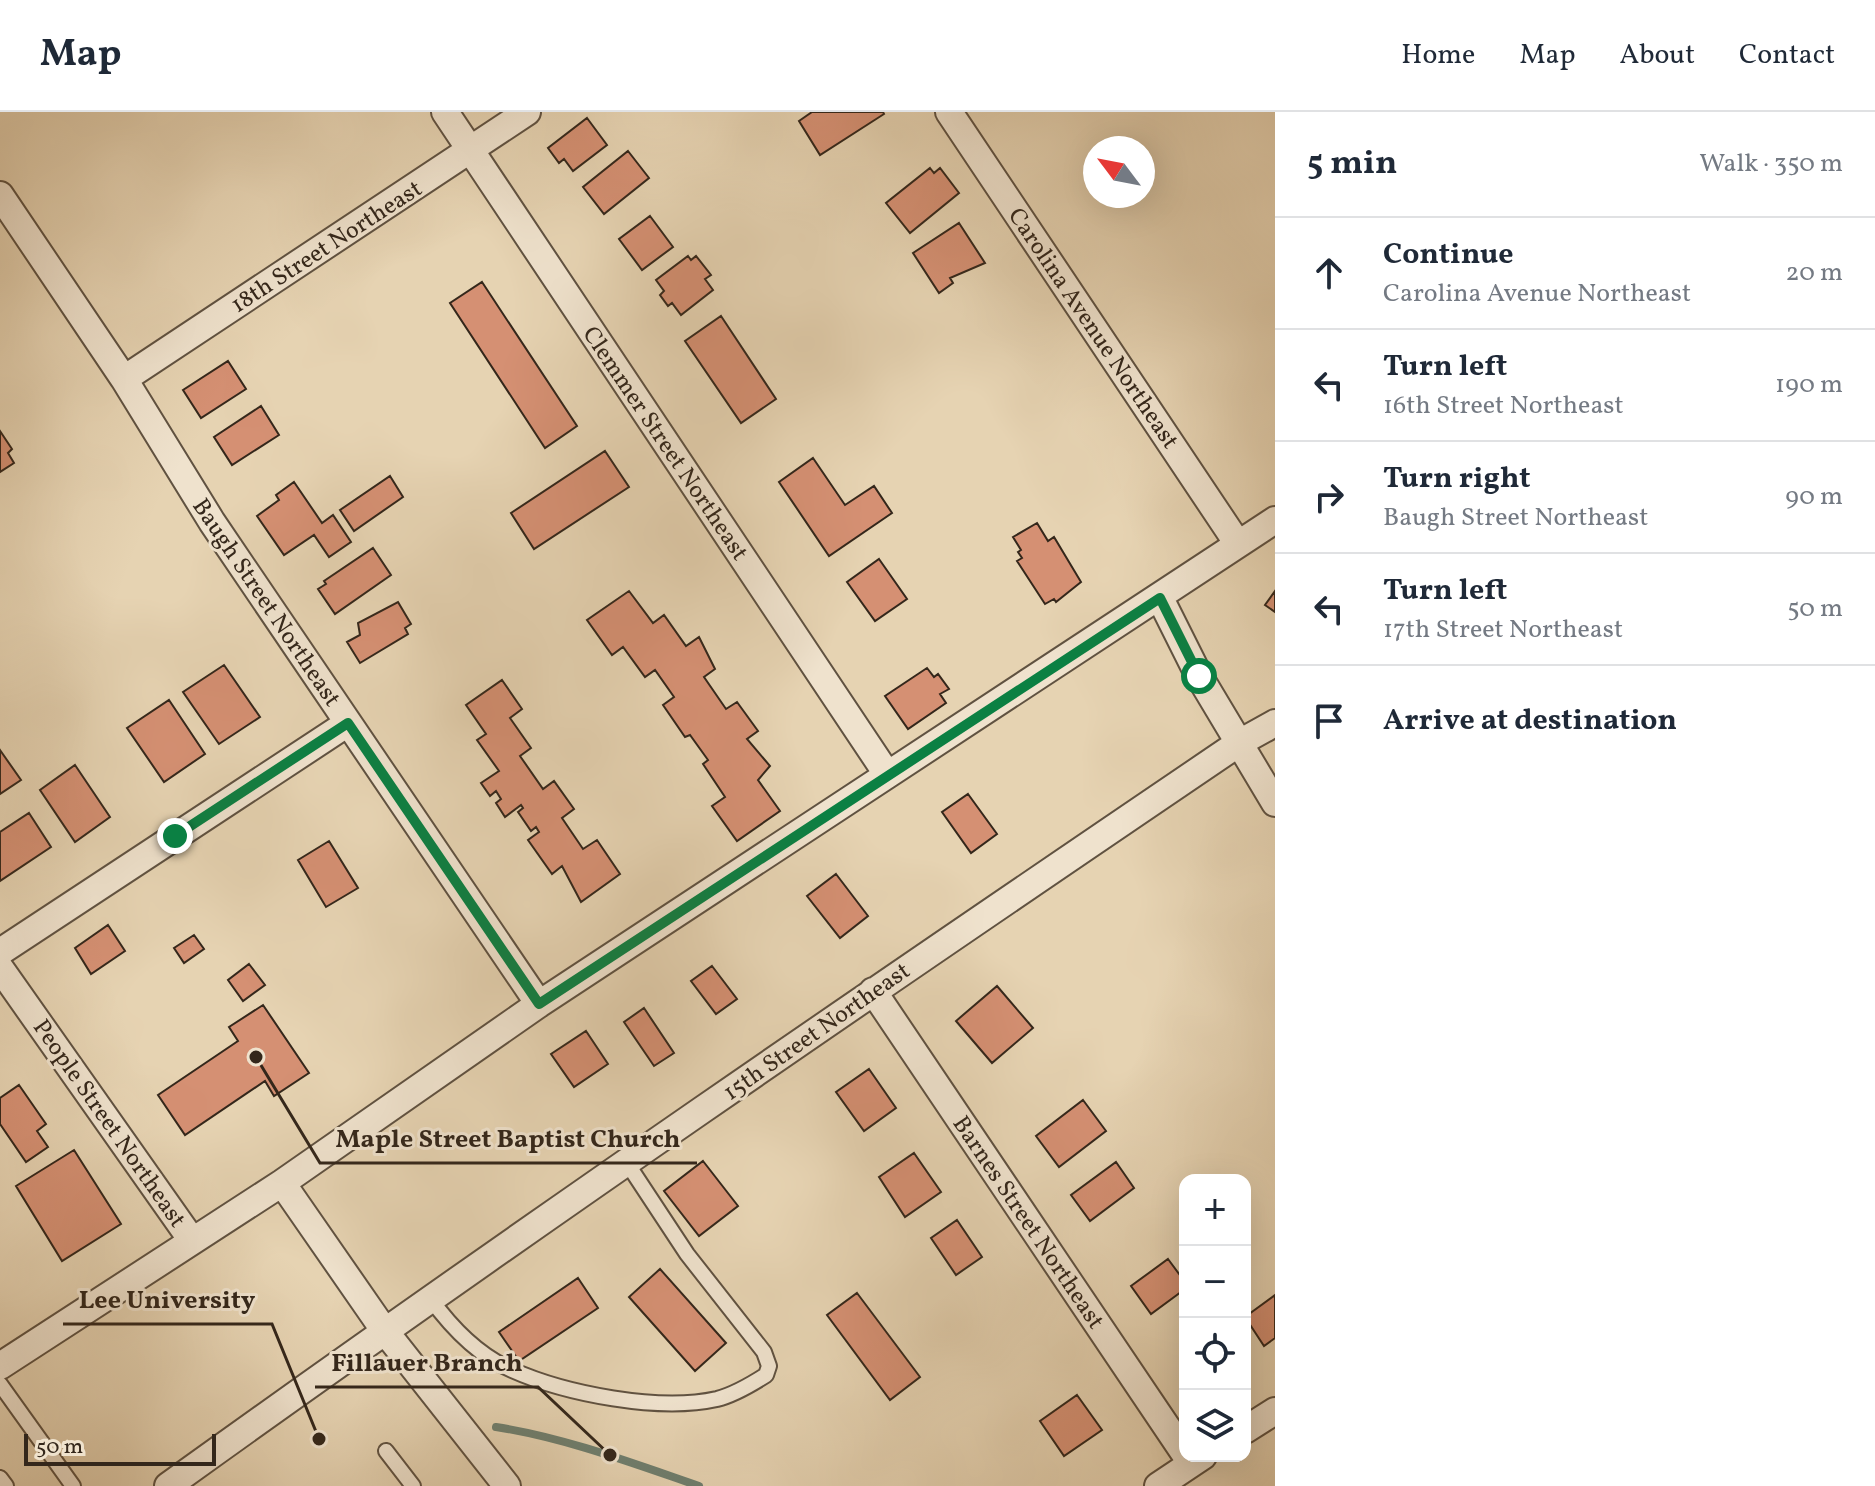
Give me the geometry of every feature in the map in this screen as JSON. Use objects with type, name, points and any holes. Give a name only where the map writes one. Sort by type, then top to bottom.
[{"type":"street","name":"Clemmer Street Northeast","points":[[445,112],[887,774]]},
{"type":"street","name":"18th Street Northeast","points":[[124,379],[527,112]]},
{"type":"street","name":"Carolina Avenue Northeast","points":[[949,112],[1238,544]]},
{"type":"street","name":"Baugh Street Northeast","points":[[0,195],[124,379],[212,522],[539,1004]]},
{"type":"street","points":[[0,1366],[191,1239],[282,1183],[539,1004],[1275,520]]},
{"type":"street","points":[[1160,598],[1199,676],[1275,803]]},
{"type":"street","points":[[0,952],[348,723]]},
{"type":"street","name":"15th Street Northeast","points":[[168,1486],[384,1330],[873,991],[1239,743],[1275,723]]},
{"type":"street","name":"People Street Northeast","points":[[0,968],[191,1239]]},
{"type":"street","name":"Barnes Street Northeast","points":[[873,991],[1179,1438]]},
{"type":"street","points":[[282,1183],[384,1330],[507,1486]]},
{"type":"street","points":[[1158,1486],[1186,1462]]},
{"type":"lane","points":[[430,1298],[448,1322],[510,1370],[563,1387],[678,1404],[719,1399],[766,1375],[769,1366],[764,1352],[687,1254],[627,1163]]},
{"type":"lane","points":[[0,1384],[73,1486]]},
{"type":"lane","points":[[386,1451],[413,1486]]},
{"type":"lane","points":[[0,1478],[6,1486]]},
{"type":"building","points":[[812,112],[884,114],[820,155],[799,121]]},
{"type":"building","points":[[587,118],[607,145],[573,171],[564,159],[559,163],[548,148]]},
{"type":"building","points":[[628,151],[649,178],[604,214],[583,187]]},
{"type":"building","points":[[930,168],[934,173],[940,168],[959,193],[910,233],[886,203]]},
{"type":"building","points":[[650,216],[673,247],[642,270],[619,239]]},
{"type":"building","points":[[959,223],[985,263],[950,278],[953,283],[939,293],[913,253]]},
{"type":"building","points":[[688,256],[691,260],[696,256],[711,275],[705,279],[713,290],[681,315],[672,303],[668,306],[660,295],[664,291],[656,280]]},
{"type":"building","points":[[482,282],[577,426],[545,448],[450,303]]},
{"type":"building","points":[[721,316],[776,399],[741,423],[685,341]]},
{"type":"building","points":[[228,361],[246,389],[201,418],[183,390]]},
{"type":"building","points":[[261,406],[279,435],[232,465],[214,437]]},
{"type":"building","points":[[0,431],[12,449],[8,453],[14,463],[0,472]]},
{"type":"building","points":[[605,451],[629,487],[534,549],[511,513]]},
{"type":"building","points":[[813,458],[845,505],[874,486],[892,513],[829,556],[779,482]]},
{"type":"building","points":[[390,476],[403,497],[354,531],[340,510]]},
{"type":"building","points":[[294,482],[322,523],[333,515],[351,542],[329,557],[314,535],[284,555],[257,516],[279,500],[276,495]]},
{"type":"building","points":[[1037,523],[1048,541],[1054,537],[1081,582],[1056,602],[1054,599],[1045,604],[1017,561],[1022,558],[1018,552],[1021,550],[1013,537]]},
{"type":"building","points":[[373,548],[391,575],[335,614],[318,589],[326,584],[324,581]]},
{"type":"building","points":[[879,559],[907,599],[875,621],[847,582]]},
{"type":"building","points":[[629,591],[653,623],[664,615],[686,646],[699,637],[715,669],[704,677],[726,709],[737,702],[758,731],[747,739],[770,766],[758,780],[780,811],[737,841],[712,806],[725,797],[703,764],[708,760],[690,735],[685,737],[663,705],[674,697],[655,670],[645,677],[623,647],[612,655],[587,620]]},
{"type":"building","points":[[1275,591],[1275,612],[1265,605]]},
{"type":"building","points":[[398,602],[411,624],[405,628],[408,634],[360,663],[347,642],[360,635],[358,623]]},
{"type":"building","points":[[224,665],[260,717],[219,744],[183,692]]},
{"type":"building","points":[[927,668],[934,677],[938,674],[949,689],[940,694],[946,703],[908,729],[885,696]]},
{"type":"building","points":[[502,680],[522,709],[510,718],[531,748],[520,756],[543,789],[554,781],[574,809],[562,818],[583,849],[597,840],[620,874],[581,902],[562,866],[552,874],[528,840],[539,832],[536,827],[531,831],[518,812],[523,808],[521,805],[505,817],[496,803],[501,799],[496,791],[490,796],[481,783],[499,771],[477,740],[486,734],[466,705]]},
{"type":"building","points":[[169,700],[205,754],[164,782],[127,728]]},
{"type":"building","points":[[0,750],[21,780],[0,794]]},
{"type":"building","points":[[75,765],[110,817],[75,842],[40,790]]},
{"type":"building","points":[[968,794],[997,834],[971,853],[942,812]]},
{"type":"building","points":[[29,813],[51,847],[0,881],[0,832]]},
{"type":"building","points":[[329,841],[358,888],[326,907],[298,860]]},
{"type":"building","points":[[836,874],[868,916],[840,938],[807,896]]},
{"type":"building","points":[[108,925],[125,951],[91,974],[75,948]]},
{"type":"building","points":[[194,935],[204,949],[184,963],[174,948]]},
{"type":"building","points":[[249,964],[265,985],[243,1001],[228,980]]},
{"type":"building","points":[[712,966],[737,999],[716,1014],[691,981]]},
{"type":"building","points":[[997,986],[1033,1028],[992,1063],[956,1021]]},
{"type":"building","points":[[263,1005],[309,1073],[274,1096],[265,1081],[185,1135],[158,1095],[238,1041],[229,1027]]},
{"type":"building","points":[[644,1008],[674,1053],[654,1066],[624,1022]]},
{"type":"building","points":[[586,1031],[608,1064],[574,1087],[551,1054]]},
{"type":"building","points":[[869,1069],[896,1108],[864,1131],[836,1092]]},
{"type":"building","points":[[19,1085],[46,1124],[37,1131],[48,1147],[26,1162],[0,1124],[0,1098]]},
{"type":"building","points":[[1083,1100],[1106,1131],[1059,1167],[1036,1136]]},
{"type":"building","points":[[74,1150],[121,1224],[62,1261],[16,1186]]},
{"type":"building","points":[[914,1153],[941,1192],[905,1217],[879,1177]]},
{"type":"building","points":[[703,1161],[738,1206],[699,1236],[664,1191]]},
{"type":"building","points":[[1116,1162],[1134,1188],[1090,1221],[1071,1195]]},
{"type":"building","points":[[957,1220],[982,1257],[956,1275],[931,1238]]},
{"type":"building","points":[[1168,1259],[1179,1274],[1179,1293],[1151,1314],[1131,1286]]},
{"type":"building","points":[[660,1269],[726,1343],[695,1371],[629,1297]]},
{"type":"building","points":[[578,1278],[598,1308],[519,1361],[499,1332]]},
{"type":"building","points":[[857,1293],[920,1377],[890,1400],[827,1315]]},
{"type":"building","points":[[1275,1295],[1275,1338],[1264,1346],[1251,1326],[1251,1313]]},
{"type":"building","points":[[1077,1395],[1102,1430],[1064,1456],[1040,1421]]},
{"type":"waterway","points":[[496,1427],[573,1444],[699,1486]]},
{"type":"place","name":"Maple Street Baptist Church","points":[[256,1057]]},
{"type":"place","name":"Lee University","points":[[319,1439]]},
{"type":"place","name":"Fillauer Branch","points":[[610,1455]]},
{"type":"route","points":[[175,836],[348,723],[539,1004],[1160,598],[1199,676]]}]
